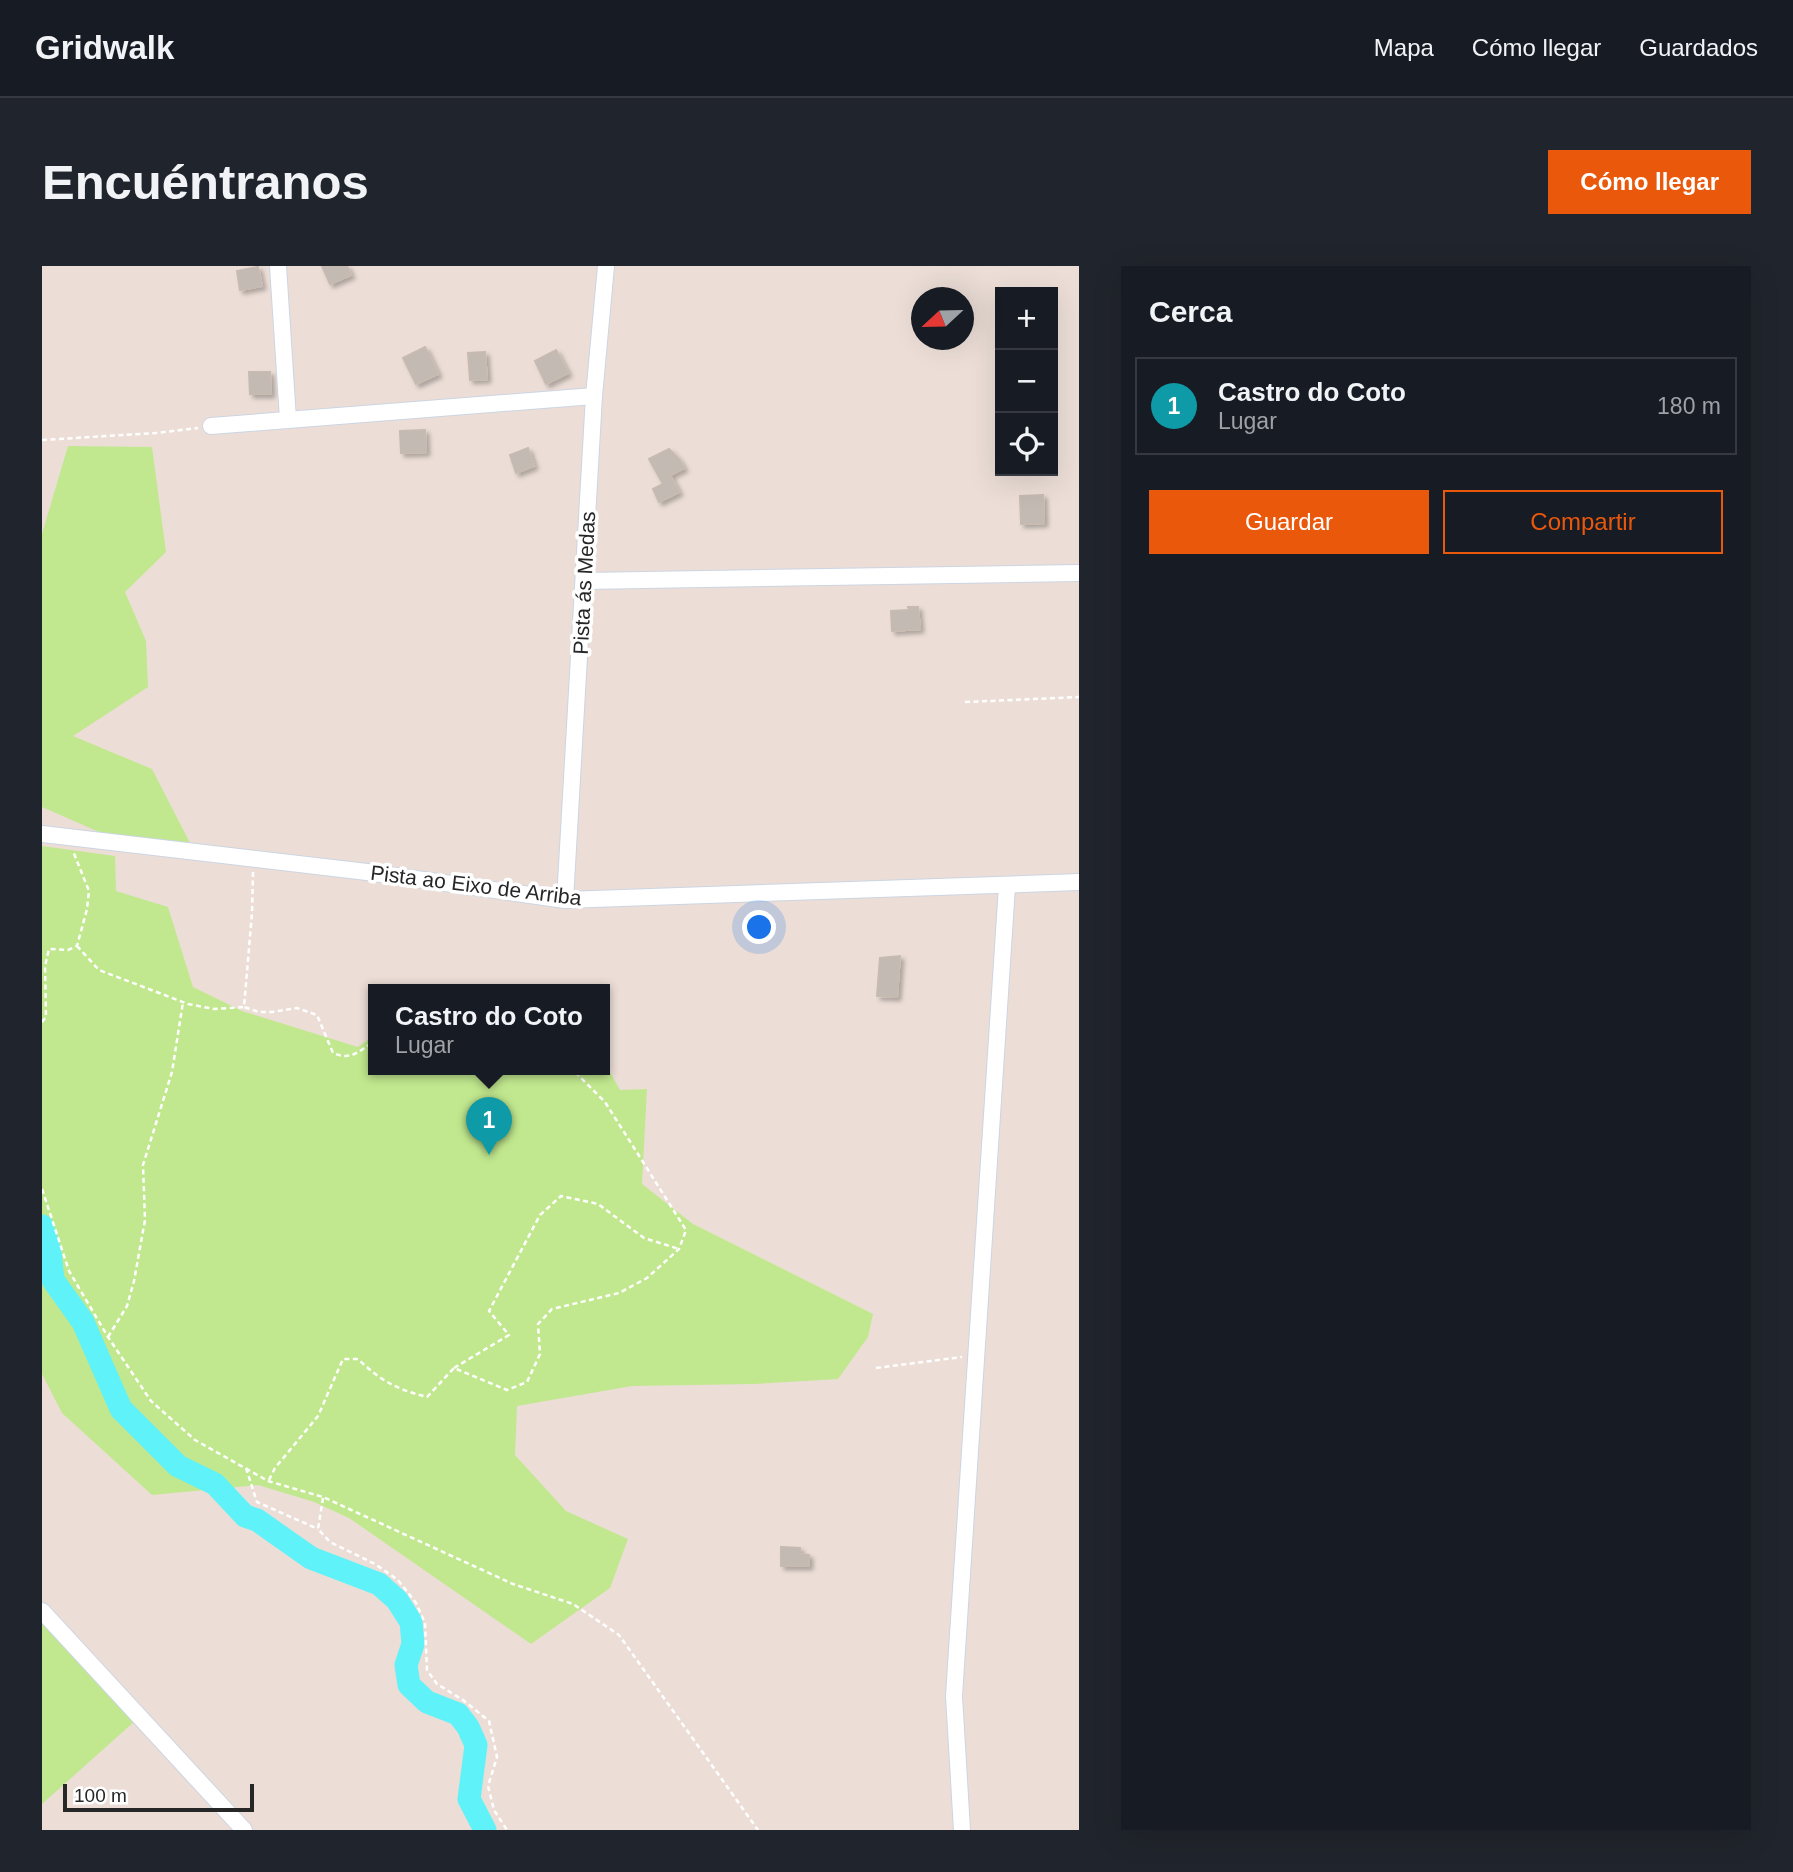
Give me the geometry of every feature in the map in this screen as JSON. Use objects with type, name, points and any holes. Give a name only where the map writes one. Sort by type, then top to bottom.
[{"type":"street","points":[[278,266],[288,419]]},
{"type":"street","name":"Pista ás Medas","points":[[565,900],[594,396],[606,266]]},
{"type":"street","points":[[211,426],[594,396]]},
{"type":"street","points":[[584,581],[1079,573]]},
{"type":"street","name":"Pista ao Eixo de Arriba","points":[[42,834],[367,872],[565,900],[1079,882]]},
{"type":"street","points":[[962,1830],[954,1696],[1007,886]]},
{"type":"street","points":[[42,1611],[244,1830]]},
{"type":"path","points":[[42,440],[156,433],[211,426]]},
{"type":"path","points":[[965,702],[1079,697]]},
{"type":"path","points":[[42,1022],[46,1017],[45,966],[49,949],[68,950],[77,946],[88,909],[89,891],[69,838]]},
{"type":"path","points":[[244,1007],[252,913],[253,859]]},
{"type":"path","points":[[77,946],[99,970],[183,1002],[214,1009],[244,1007],[259,1012],[297,1007],[317,1015],[333,1053],[340,1056],[355,1056],[368,1046]]},
{"type":"path","points":[[108,1337],[127,1306],[134,1281],[145,1220],[143,1165],[172,1072],[183,1002]]},
{"type":"path","points":[[454,1368],[507,1390],[527,1382],[540,1354],[538,1324],[552,1309],[619,1293],[647,1278],[679,1249],[686,1230],[605,1102],[578,1075]]},
{"type":"path","points":[[42,1189],[69,1271],[108,1337],[151,1401],[195,1440],[268,1481],[323,1497],[513,1584],[573,1604],[619,1635],[758,1830]]},
{"type":"path","points":[[268,1481],[275,1468],[318,1416],[343,1359],[358,1359],[371,1372],[399,1390],[427,1397],[454,1368],[509,1335],[489,1311],[540,1215],[561,1196],[598,1204],[644,1238],[679,1249]]},
{"type":"path","points":[[876,1368],[976,1356]]},
{"type":"path","points":[[246,1468],[257,1502],[317,1529],[330,1542],[376,1564],[398,1580],[416,1603],[425,1623],[427,1670],[437,1684],[489,1721],[498,1756],[488,1786],[494,1810],[507,1830]]},
{"type":"path","points":[[317,1529],[323,1497]]},
{"type":"green space","points":[[68,446],[152,447],[166,552],[125,592],[146,641],[148,687],[73,736],[152,769],[191,845],[99,832],[42,807],[42,534]]},
{"type":"green space","points":[[42,846],[115,856],[116,891],[168,907],[193,987],[242,1011],[358,1047],[368,1040],[368,1075],[610,1075],[610,1072],[620,1090],[647,1089],[642,1184],[693,1224],[873,1314],[868,1337],[838,1379],[754,1384],[632,1386],[517,1406],[515,1455],[566,1511],[628,1539],[610,1588],[531,1644],[349,1518],[314,1502],[258,1485],[152,1495],[62,1413],[42,1374]]},
{"type":"green space","points":[[42,1616],[135,1721],[42,1804]]},
{"type":"building","points":[[322,266],[347,266],[351,275],[330,284]]},
{"type":"building","points":[[258,267],[262,286],[240,290],[237,271]]},
{"type":"building","points":[[425,347],[438,374],[416,384],[403,358]]},
{"type":"building","points":[[556,350],[568,373],[546,384],[535,361]]},
{"type":"building","points":[[485,352],[487,379],[470,380],[468,353]]},
{"type":"building","points":[[249,372],[270,372],[271,394],[250,394]]},
{"type":"building","points":[[425,430],[426,452],[401,453],[400,431]]},
{"type":"building","points":[[528,448],[534,466],[516,473],[510,455]]},
{"type":"building","points":[[669,449],[684,468],[670,475],[679,492],[659,502],[653,489],[663,484],[649,459]]},
{"type":"building","points":[[1043,495],[1044,523],[1021,524],[1020,496]]},
{"type":"building","points":[[908,607],[918,607],[920,629],[892,631],[891,611],[909,610]]},
{"type":"building","points":[[900,956],[897,997],[877,996],[880,958]]},
{"type":"building","points":[[781,1547],[800,1548],[800,1554],[809,1555],[809,1566],[781,1566]]},
{"type":"waterway","points":[[42,1226],[50,1252],[53,1280],[83,1322],[121,1409],[178,1466],[215,1484],[245,1516],[257,1520],[311,1558],[379,1584],[397,1600],[411,1622],[413,1644],[406,1665],[409,1685],[427,1702],[458,1714],[468,1727],[476,1745],[469,1799],[485,1830]]},
{"type":"place","name":"Castro do Coto","points":[[489,1155]]}]
